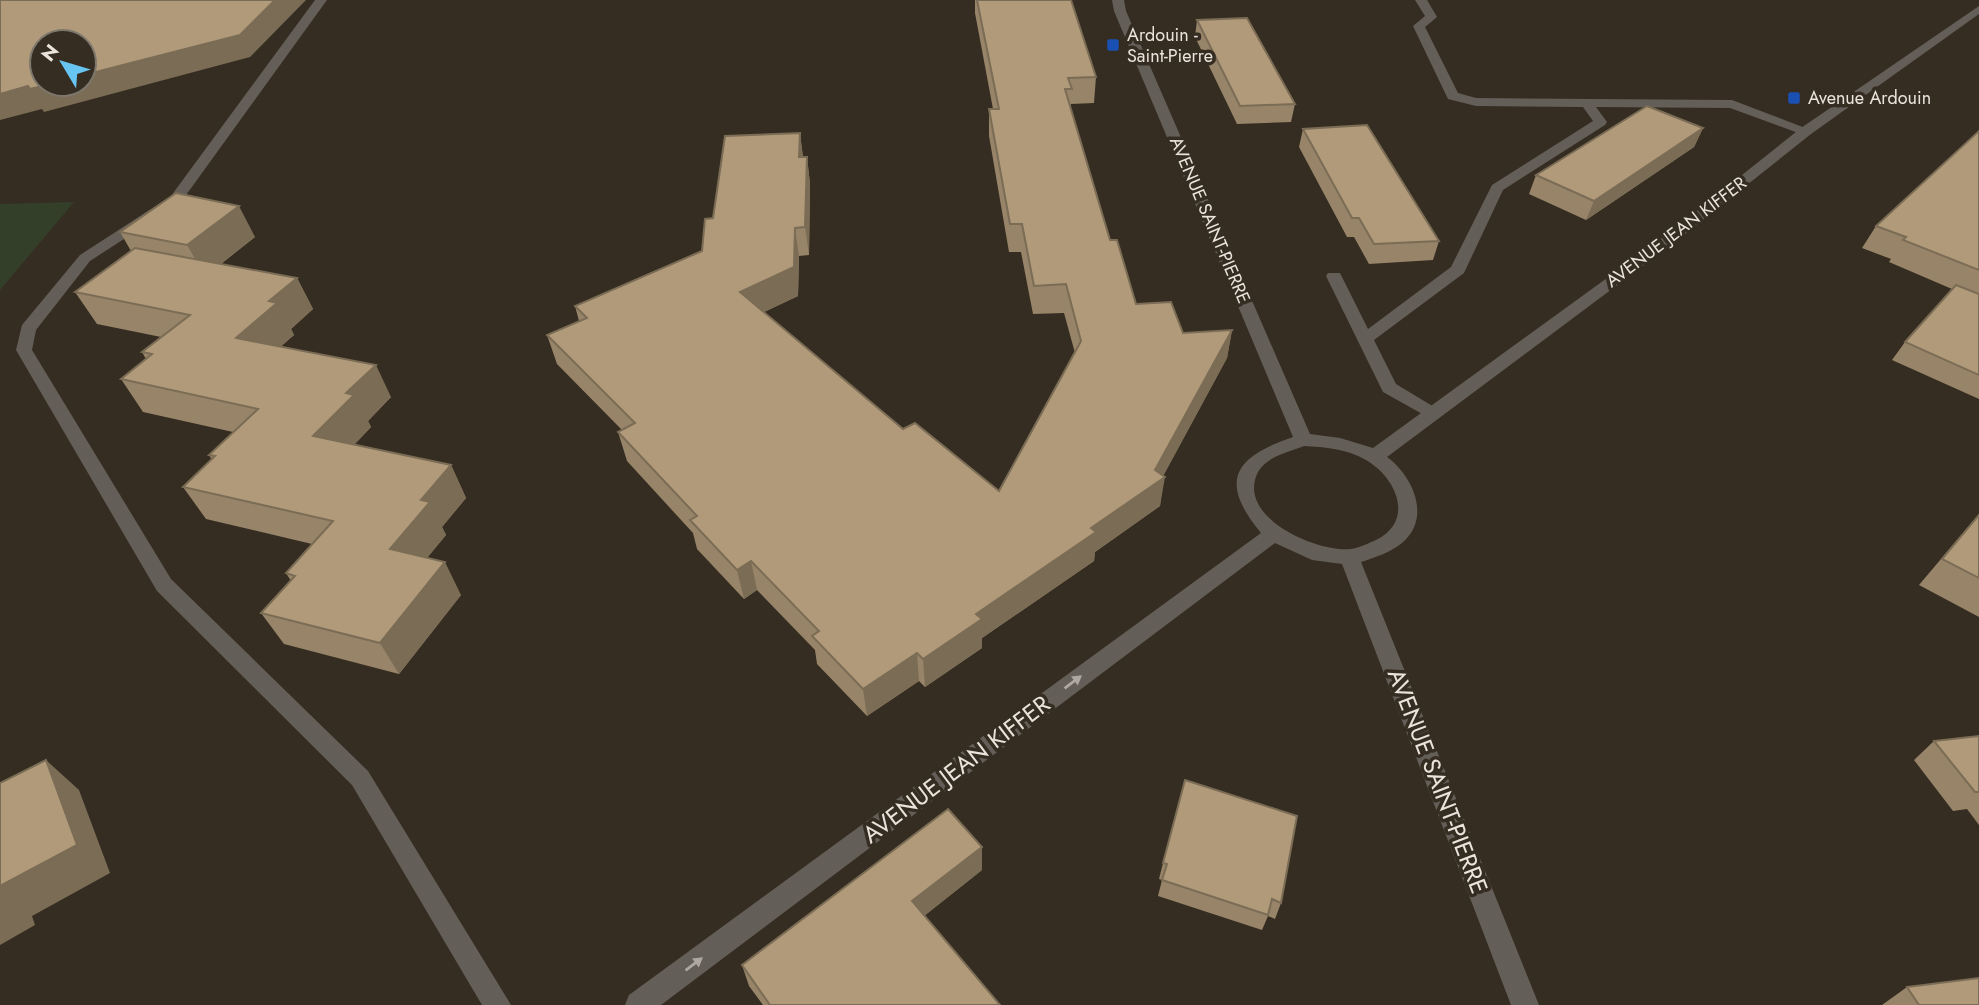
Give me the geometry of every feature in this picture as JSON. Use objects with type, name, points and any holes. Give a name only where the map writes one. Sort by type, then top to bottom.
[{"type":"street","points":[[321,0],[176,199],[85,258],[28,329],[24,351],[164,585],[255,678],[360,778],[497,1005]]},
{"type":"street","name":"AVENUE SAINT-PIERRE","points":[[1118,0],[1303,440]]},
{"type":"street","points":[[1421,0],[1431,17],[1419,26],[1452,96],[1476,103],[1732,104],[1806,131]]},
{"type":"street","name":"AVENUE JEAN KIFFER","points":[[1374,457],[1663,244],[1806,131],[1979,9]]},
{"type":"street","points":[[1365,339],[1458,270],[1497,188],[1600,122],[1587,103]]},
{"type":"street","points":[[1334,276],[1389,388],[1433,414]]},
{"type":"street","points":[[1303,440],[1334,441],[1374,457],[1391,469],[1408,495],[1408,522],[1391,543],[1349,557],[1310,552],[1273,534],[1256,519],[1245,499],[1247,476],[1262,454],[1278,445],[1303,440]]},
{"type":"street","name":"AVENUE JEAN KIFFER","points":[[639,1005],[1273,534]]},
{"type":"street","name":"AVENUE SAINT-PIERRE","points":[[1349,557],[1525,1005]]},
{"type":"green space","points":[[74,202],[0,290],[0,204]]},
{"type":"building","points":[[0,0],[275,0],[240,35],[98,71],[98,28],[28,28],[28,86],[0,94]]},
{"type":"building","points":[[977,0],[1071,0],[1096,77],[1068,78],[1072,89],[1065,89],[1110,240],[1117,240],[1136,304],[1171,302],[1183,333],[1232,330],[1155,470],[1165,477],[1091,528],[1096,532],[976,614],[982,619],[923,659],[917,653],[863,689],[812,636],[819,631],[751,561],[737,570],[690,520],[697,516],[618,432],[635,423],[547,335],[587,318],[575,306],[702,251],[705,219],[713,218],[725,136],[800,133],[799,157],[807,157],[805,227],[795,228],[794,267],[740,292],[903,429],[915,423],[999,491],[1081,341],[1066,284],[1034,286],[1022,224],[1010,224],[989,109],[999,109]]},
{"type":"building","points":[[1247,18],[1295,104],[1240,106],[1197,20]]},
{"type":"building","points":[[1647,106],[1703,128],[1594,201],[1536,175]]},
{"type":"building","points":[[1367,125],[1439,241],[1374,244],[1359,218],[1352,218],[1303,129]]},
{"type":"building","points":[[1979,131],[1979,270],[1903,240],[1906,237],[1876,226]]},
{"type":"building","points":[[176,193],[239,206],[187,245],[120,232]]},
{"type":"building","points":[[135,248],[297,278],[269,301],[277,303],[236,338],[376,365],[346,393],[354,395],[313,436],[451,465],[421,500],[430,502],[390,549],[445,562],[380,643],[261,613],[295,576],[286,573],[333,521],[183,487],[215,456],[209,455],[258,409],[121,379],[152,354],[142,352],[190,315],[75,292]]},
{"type":"building","points":[[1956,285],[1979,294],[1979,375],[1905,342]]},
{"type":"building","points":[[1979,515],[1979,578],[1942,559]]},
{"type":"building","points":[[1979,736],[1979,792],[1975,792],[1934,741]]},
{"type":"building","points":[[46,760],[77,845],[0,886],[0,783]]},
{"type":"building","points":[[1185,780],[1297,816],[1281,903],[1272,899],[1268,915],[1162,880],[1167,864],[1163,863]]},
{"type":"building","points":[[948,809],[982,847],[912,901],[1000,1005],[770,1005],[742,965]]},
{"type":"building","points":[[1979,978],[1979,1005],[1919,1005],[1907,987]]},
{"type":"place","name":"Ardouin - Saint-Pierre","points":[[1113,45]]},
{"type":"place","name":"Avenue Ardouin","points":[[1794,98]]}]
